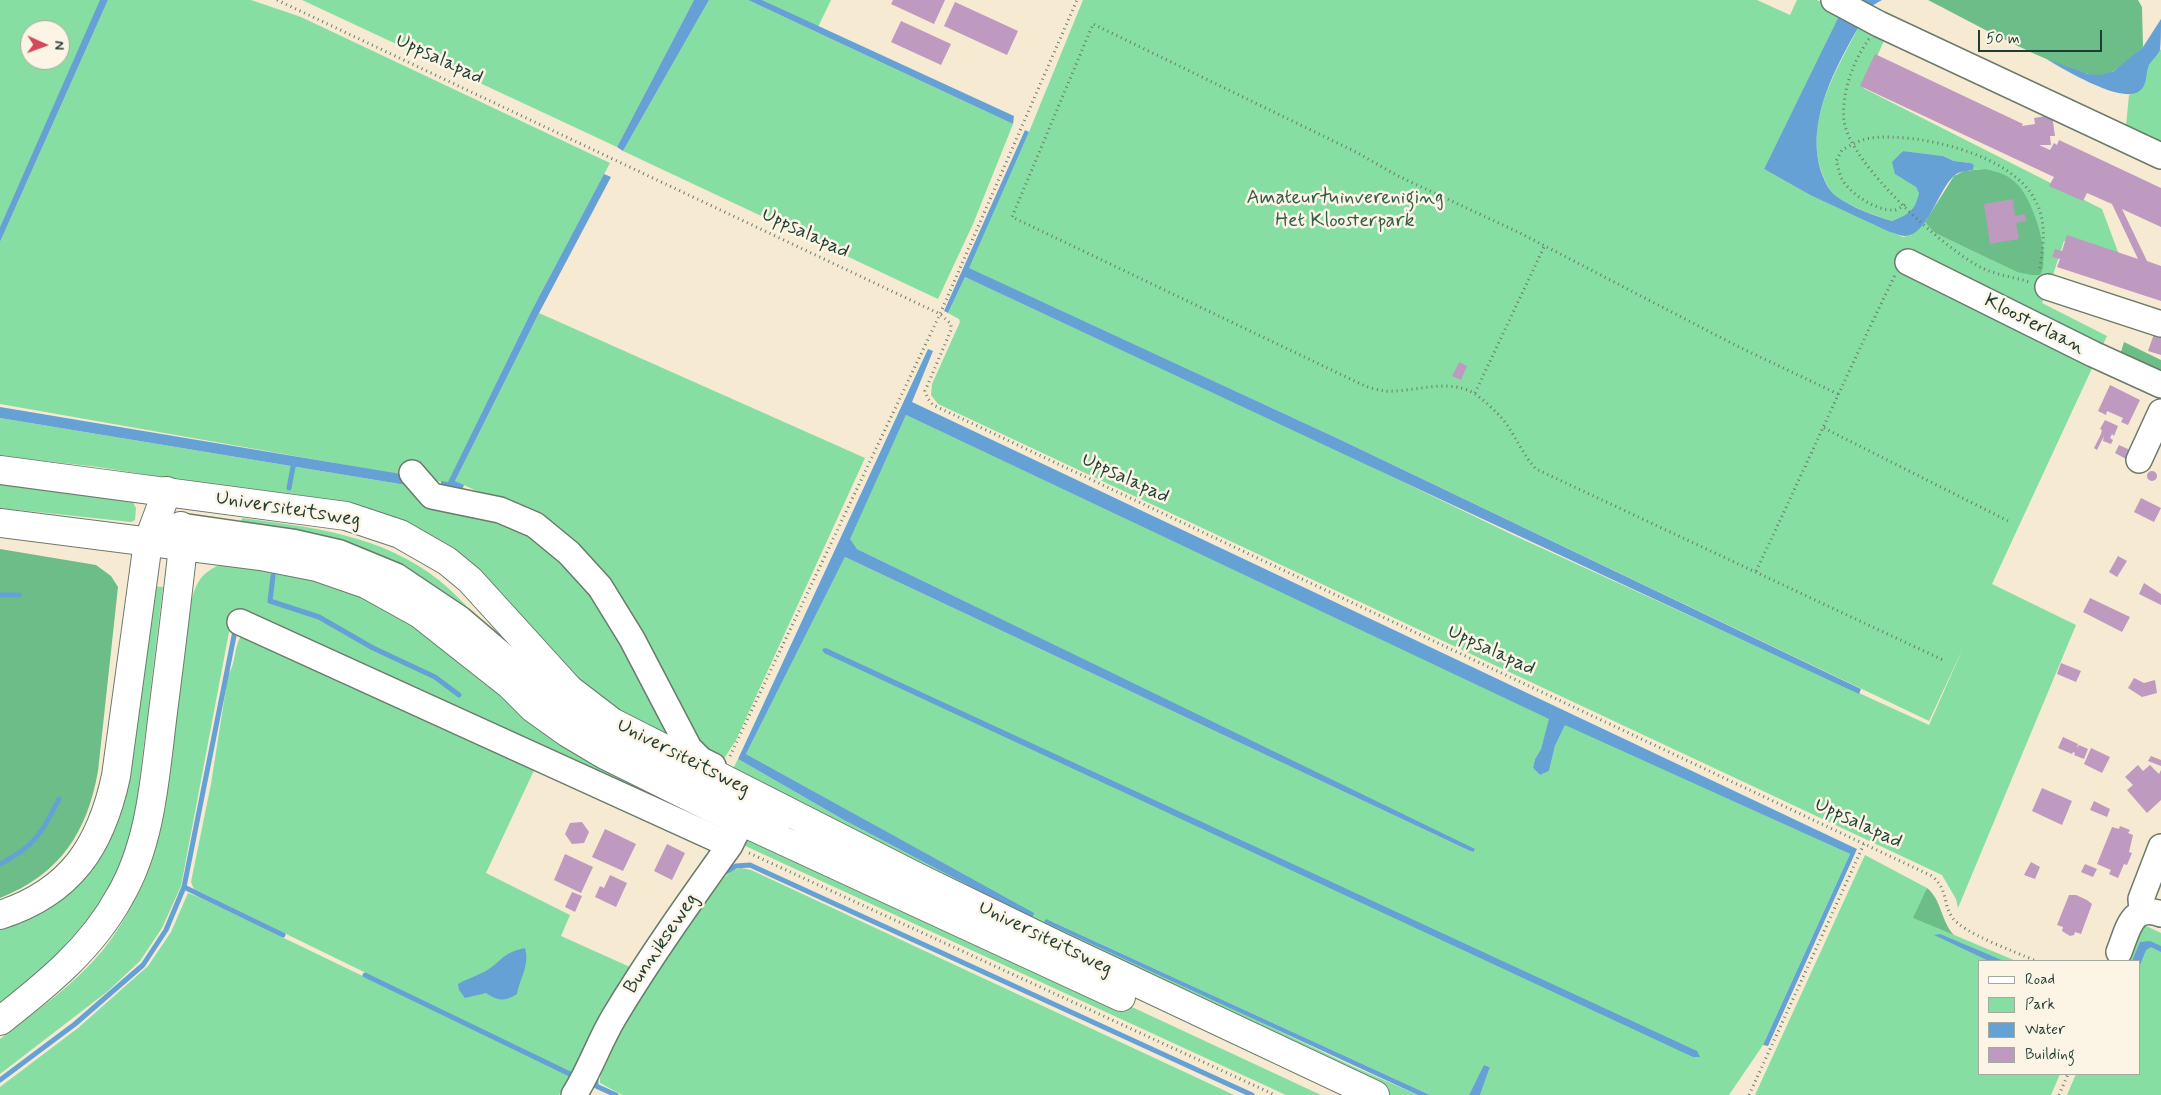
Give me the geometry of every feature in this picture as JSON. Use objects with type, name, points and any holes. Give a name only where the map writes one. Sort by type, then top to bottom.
[{"type":"main road","name":"Universiteitsweg","points":[[0,470],[346,516],[400,534],[421,544],[447,561],[470,580],[569,689],[612,722],[716,787],[744,817],[1331,1095]]},
{"type":"main road","points":[[0,1021],[26,1001],[85,948],[116,902],[131,875],[144,840],[151,806],[182,536],[167,491]]},
{"type":"main road","points":[[0,915],[22,908],[64,880],[83,859],[99,832],[109,806],[116,776],[148,542],[167,491]]},
{"type":"main road","name":"Universiteitsweg","points":[[0,523],[148,542],[182,536],[289,560],[366,584],[404,604],[445,632],[510,685],[533,708],[568,733],[618,762],[716,787]]},
{"type":"main road","name":"Universiteitsweg","points":[[744,817],[1059,946],[1375,1095]]},
{"type":"street","points":[[1838,2],[1873,21],[2161,156]]},
{"type":"street","name":"Kloosterlaan","points":[[1908,262],[2093,354],[2161,385]]},
{"type":"street","points":[[2042,285],[2161,324]]},
{"type":"street","points":[[2140,460],[2161,412]]},
{"type":"street","points":[[412,474],[432,496],[500,510],[535,525],[569,553],[600,587],[632,639],[689,748],[701,760],[716,787]]},
{"type":"street","points":[[240,622],[744,817]]},
{"type":"street","name":"Bunnikseweg","points":[[574,1095],[583,1081],[611,1022],[642,970],[744,817]]},
{"type":"street","name":"Universiteitsweg","points":[[744,817],[861,865],[1354,1095]]},
{"type":"street","points":[[2119,952],[2134,917],[2151,913],[2141,899],[2161,847]]},
{"type":"path","name":"Uppsalapad","points":[[277,0],[940,314],[951,324],[951,330],[925,391],[933,405],[1932,876],[1942,887],[1951,916],[1960,926],[2034,960]]},
{"type":"path","points":[[716,787],[940,314],[1077,0]]},
{"type":"path","points":[[1873,21],[1852,72],[1845,98],[1844,122],[1853,144],[1874,176],[1925,225],[1942,242],[1984,269],[2042,285],[2043,227],[2035,199],[2019,180],[1995,164],[1940,143],[1914,138],[1868,139],[1853,144],[1842,150],[1836,161],[1841,178],[1853,192],[1868,202],[1883,208],[1896,210],[1904,205]]},
{"type":"path","points":[[1838,394],[1737,346],[1520,233],[1398,176],[1356,152],[1093,24],[1012,217],[1365,386],[1384,391],[1430,387],[1458,388],[1475,393],[1500,416],[1516,437],[1524,457],[1536,469],[1942,660]]},
{"type":"path","points":[[1475,393],[1544,247]]},
{"type":"path","points":[[1756,571],[1898,270],[1908,262]]},
{"type":"path","points":[[1824,428],[2008,521]]},
{"type":"path","points":[[744,817],[1275,1095]]},
{"type":"path","points":[[1749,1095],[1864,844]]},
{"type":"path","points":[[2059,1095],[2068,1075]]},
{"type":"green space","points":[[0,0],[101,0],[70,70],[70,20],[20,20],[20,70],[70,70],[0,227]]},
{"type":"green space","points":[[108,0],[251,0],[301,17],[610,163],[533,308],[448,483],[0,404],[0,242]]},
{"type":"green space","points":[[302,0],[694,0],[617,147]]},
{"type":"green space","points":[[709,0],[748,0],[1013,124],[973,224],[938,299],[623,151]]},
{"type":"green space","points":[[762,0],[831,0],[818,27]]},
{"type":"green space","name":"Amateurtuinvereniging Het Kloosterpark","points":[[1083,0],[1757,0],[1790,15],[1797,0],[1817,0],[1842,12],[1764,169],[1810,195],[1903,237],[1911,235],[1925,221],[1935,233],[2017,272],[2044,262],[2043,255],[1985,169],[1973,170],[1974,165],[1971,163],[1954,161],[1943,156],[1902,151],[1909,181],[1920,193],[1916,204],[1910,211],[1892,221],[1848,203],[1831,191],[1822,173],[1817,153],[1817,133],[1820,114],[1834,76],[1861,22],[1887,34],[1863,88],[2102,209],[2121,260],[2064,241],[2042,303],[2107,336],[1992,584],[2076,625],[1958,908],[1956,899],[1942,875],[938,404],[931,395],[932,384],[960,322],[959,319],[948,313],[965,277],[1335,449],[1513,535],[1929,725],[1964,646],[1929,721],[1341,440],[968,268],[1029,132]]},
{"type":"green space","points":[[1928,0],[2138,0],[2142,7],[2143,47],[2114,71],[2103,75],[2089,74],[2044,58]]},
{"type":"green space","points":[[2161,49],[2161,142],[2126,126],[2129,95],[2143,86],[2149,65]]},
{"type":"green space","points":[[1985,169],[2011,179],[2019,186],[2030,204],[2039,230],[2044,256],[2040,275],[2017,272],[1935,233],[1925,222],[1954,176],[1964,171]]},
{"type":"green space","points":[[539,313],[865,458],[736,740],[720,765],[709,759],[638,633],[503,503],[455,481]]},
{"type":"green space","points":[[2124,342],[2161,360],[2161,375],[2120,355]]},
{"type":"green space","points":[[906,415],[1550,719],[1533,768],[1540,775],[1549,771],[1555,746],[1565,724],[1850,854],[1763,1045],[1729,1095],[1480,1095],[1490,1067],[1485,1065],[1469,1095],[1430,1095],[1046,919],[1352,1066],[1418,1095],[1384,1095],[731,773],[738,759],[844,820],[1031,918],[1033,913],[746,754],[845,557],[1470,851],[1474,852],[1475,850],[857,549],[849,539]]},
{"type":"green space","points":[[0,418],[406,485],[522,527],[584,580],[687,752],[587,691],[484,579],[447,545],[405,522],[193,482],[98,467],[0,456]]},
{"type":"green space","points":[[0,480],[130,497],[136,508],[135,520],[131,522],[0,508]]},
{"type":"green space","points":[[242,518],[320,530],[371,543],[395,553],[418,565],[440,581],[499,642],[240,529]]},
{"type":"green space","points":[[0,549],[96,565],[111,576],[118,587],[98,771],[86,814],[78,832],[54,864],[39,877],[0,898]]},
{"type":"green space","points":[[221,564],[262,568],[320,581],[358,594],[415,625],[723,828],[723,837],[237,613],[229,632],[181,886],[162,928],[140,961],[108,991],[0,1074],[0,1039],[54,997],[92,963],[121,925],[135,899],[155,845],[162,817],[191,602],[195,588],[201,578]]},
{"type":"green space","points":[[151,586],[163,587],[135,817],[128,852],[100,913],[0,1012],[0,929],[27,919],[53,904],[75,886],[94,864]]},
{"type":"green space","points":[[244,632],[537,764],[486,873],[570,915],[561,936],[630,967],[608,1002],[571,1073],[194,889],[191,882],[211,784],[228,675],[233,664],[238,642]]},
{"type":"green space","points":[[748,839],[771,839],[1321,1095],[1286,1095],[741,844]]},
{"type":"green space","points":[[1865,855],[1927,888],[1914,918],[2014,960],[1978,960],[1978,1075],[2060,1075],[2051,1095],[1755,1095]]},
{"type":"green space","points":[[741,868],[751,870],[1234,1095],[622,1095],[600,1083],[604,1064],[615,1039],[651,980],[723,879],[731,871]]},
{"type":"green space","points":[[1927,888],[1936,899],[1946,924],[1954,935],[1913,918]]},
{"type":"green space","points":[[188,893],[570,1076],[559,1095],[0,1095],[0,1087],[78,1028],[148,966],[171,932]]},
{"type":"green space","points":[[2144,925],[2161,933],[2161,1095],[2067,1095],[2076,1075],[2141,1075],[2141,960],[2127,960]]},
{"type":"water","points":[[100,0],[108,0],[0,242],[0,227]]},
{"type":"water","points":[[694,0],[709,0],[623,151],[617,147]]},
{"type":"water","points":[[748,0],[762,0],[1014,116],[1013,124]]},
{"type":"water","points":[[1847,0],[1882,0],[1870,7],[1848,45],[1828,87],[1821,109],[1817,131],[1817,152],[1822,174],[1831,192],[1855,207],[1892,221],[1903,216],[1913,208],[1919,193],[1916,187],[1895,174],[1892,162],[1903,151],[1943,156],[1954,161],[1974,165],[1973,170],[1956,174],[1948,182],[1926,220],[1913,234],[1901,236],[1890,232],[1810,195],[1764,169]]},
{"type":"water","points":[[2161,19],[2160,50],[2149,65],[2145,83],[2138,92],[2129,94],[2118,93],[2105,89],[2078,77],[2046,59],[2088,74],[2101,75],[2114,71],[2143,47]]},
{"type":"water","points":[[1025,130],[1029,132],[969,268],[1341,440],[1861,689],[1859,694],[965,277],[948,313],[944,311]]},
{"type":"water","points":[[604,174],[611,177],[539,313],[455,481],[464,485],[461,493],[441,489],[441,481],[448,482],[533,308]]},
{"type":"water","points":[[928,349],[933,351],[912,402],[1857,849],[1768,1046],[1763,1045],[1850,854],[1565,725],[1555,746],[1549,771],[1540,775],[1533,768],[1535,759],[1541,749],[1549,719],[906,415],[850,539],[857,549],[1475,849],[1474,852],[845,557],[746,754],[1034,913],[1032,919],[844,820],[738,759]]},
{"type":"water","points":[[0,407],[407,475],[406,485],[0,418]]},
{"type":"water","points":[[826,648],[1697,1051],[1700,1057],[1693,1057],[824,653],[822,649]]},
{"type":"water","points":[[1046,919],[1430,1095],[1418,1095],[1044,922]]},
{"type":"water","points":[[1940,934],[2002,960],[1987,960],[1934,935]]},
{"type":"water","points":[[2150,941],[2161,946],[2161,952],[2151,947],[2146,950],[2141,962],[2141,960],[2132,960],[2140,942]]},
{"type":"water","points":[[525,948],[525,966],[517,994],[505,999],[494,998],[486,993],[465,998],[459,990],[458,984],[484,972],[511,952]]},
{"type":"water","points":[[1484,1065],[1490,1067],[1480,1095],[1469,1095]]},
{"type":"building","points":[[893,0],[945,0],[934,24],[891,4]]},
{"type":"building","points":[[955,2],[1018,31],[1007,55],[944,26]]},
{"type":"building","points":[[901,21],[951,44],[941,65],[891,42]]},
{"type":"building","points":[[1875,54],[2023,124],[2022,126],[2035,124],[2034,118],[2052,115],[2055,136],[2050,136],[2051,145],[2039,145],[2050,150],[2054,143],[2057,145],[2059,140],[2161,188],[2161,227],[2122,209],[2147,261],[2161,266],[2161,301],[2057,267],[2060,259],[2052,257],[2055,249],[2062,251],[2067,235],[2138,259],[2112,204],[2087,193],[2083,201],[2049,186],[2054,177],[1860,86]]},
{"type":"building","points":[[2013,199],[2015,216],[2025,214],[2026,221],[2016,223],[2019,239],[1990,244],[1984,204]]},
{"type":"building","points":[[2155,331],[2161,333],[2161,355],[2148,351]]},
{"type":"building","points":[[1459,362],[1467,366],[1461,380],[1452,376]]},
{"type":"building","points":[[2110,385],[2140,400],[2128,425],[2121,422],[2123,418],[2107,411],[2106,415],[2098,411]]},
{"type":"building","points":[[2105,420],[2118,426],[2114,436],[2112,434],[2110,438],[2113,440],[2111,444],[2103,441],[2104,436],[2097,450],[2094,448]]},
{"type":"building","points":[[2119,445],[2130,450],[2126,459],[2115,453]]},
{"type":"building","points":[[2150,471],[2154,471],[2157,476],[2156,480],[2150,481],[2147,478],[2147,474]]},
{"type":"building","points":[[2141,498],[2161,508],[2154,522],[2134,512]]},
{"type":"building","points":[[2118,556],[2127,561],[2117,577],[2109,572]]},
{"type":"building","points":[[2144,583],[2161,594],[2161,605],[2139,594]]},
{"type":"building","points":[[2090,598],[2130,617],[2122,632],[2083,612]]},
{"type":"building","points":[[2061,663],[2081,671],[2076,682],[2057,674]]},
{"type":"building","points":[[2134,678],[2144,683],[2155,680],[2157,693],[2142,697],[2128,688]]},
{"type":"building","points":[[2063,737],[2078,744],[2077,748],[2079,745],[2088,749],[2084,759],[2074,755],[2075,753],[2073,752],[2072,754],[2058,748]]},
{"type":"building","points":[[2091,748],[2110,757],[2102,773],[2084,764]]},
{"type":"building","points":[[2151,756],[2161,760],[2161,766],[2148,761]]},
{"type":"building","points":[[2138,765],[2143,771],[2150,765],[2159,774],[2161,770],[2161,800],[2147,813],[2127,790],[2133,785],[2125,777]]},
{"type":"building","points":[[2042,788],[2072,801],[2062,825],[2032,811]]},
{"type":"building","points":[[2094,801],[2110,809],[2107,817],[2090,810]]},
{"type":"building","points":[[582,822],[589,832],[584,843],[572,844],[565,834],[570,823]]},
{"type":"building","points":[[2120,826],[2130,830],[2128,833],[2133,835],[2129,852],[2132,853],[2127,865],[2124,864],[2118,878],[2109,874],[2111,870],[2097,864],[2112,827],[2119,829]]},
{"type":"building","points":[[605,829],[636,844],[623,871],[592,857]]},
{"type":"building","points":[[667,844],[685,853],[672,880],[654,871]]},
{"type":"building","points":[[565,854],[593,867],[581,893],[554,880]]},
{"type":"building","points":[[2031,862],[2040,867],[2035,879],[2024,875]]},
{"type":"building","points":[[2085,864],[2097,869],[2093,877],[2081,872]]},
{"type":"building","points":[[610,875],[627,883],[616,907],[595,897],[600,886],[604,888]]},
{"type":"building","points":[[572,892],[582,896],[575,912],[565,907]]},
{"type":"building","points":[[2069,895],[2076,895],[2092,904],[2081,934],[2075,932],[2074,935],[2070,936],[2062,931],[2063,927],[2057,925]]},
{"type":"waterway","points":[[289,488],[294,462]]},
{"type":"waterway","points":[[273,576],[270,601],[319,617],[373,648],[435,677],[459,695]]},
{"type":"waterway","points":[[0,595],[19,595]]},
{"type":"waterway","points":[[0,1080],[75,1024],[143,965],[166,930],[184,887],[235,631]]},
{"type":"waterway","points":[[0,864],[30,844],[48,821],[59,799]]},
{"type":"waterway","points":[[722,874],[736,866],[750,865],[1252,1095]]},
{"type":"waterway","points":[[184,887],[283,935]]},
{"type":"waterway","points":[[365,975],[572,1075]]},
{"type":"waterway","points":[[596,1075],[596,1086],[616,1095]]}]
